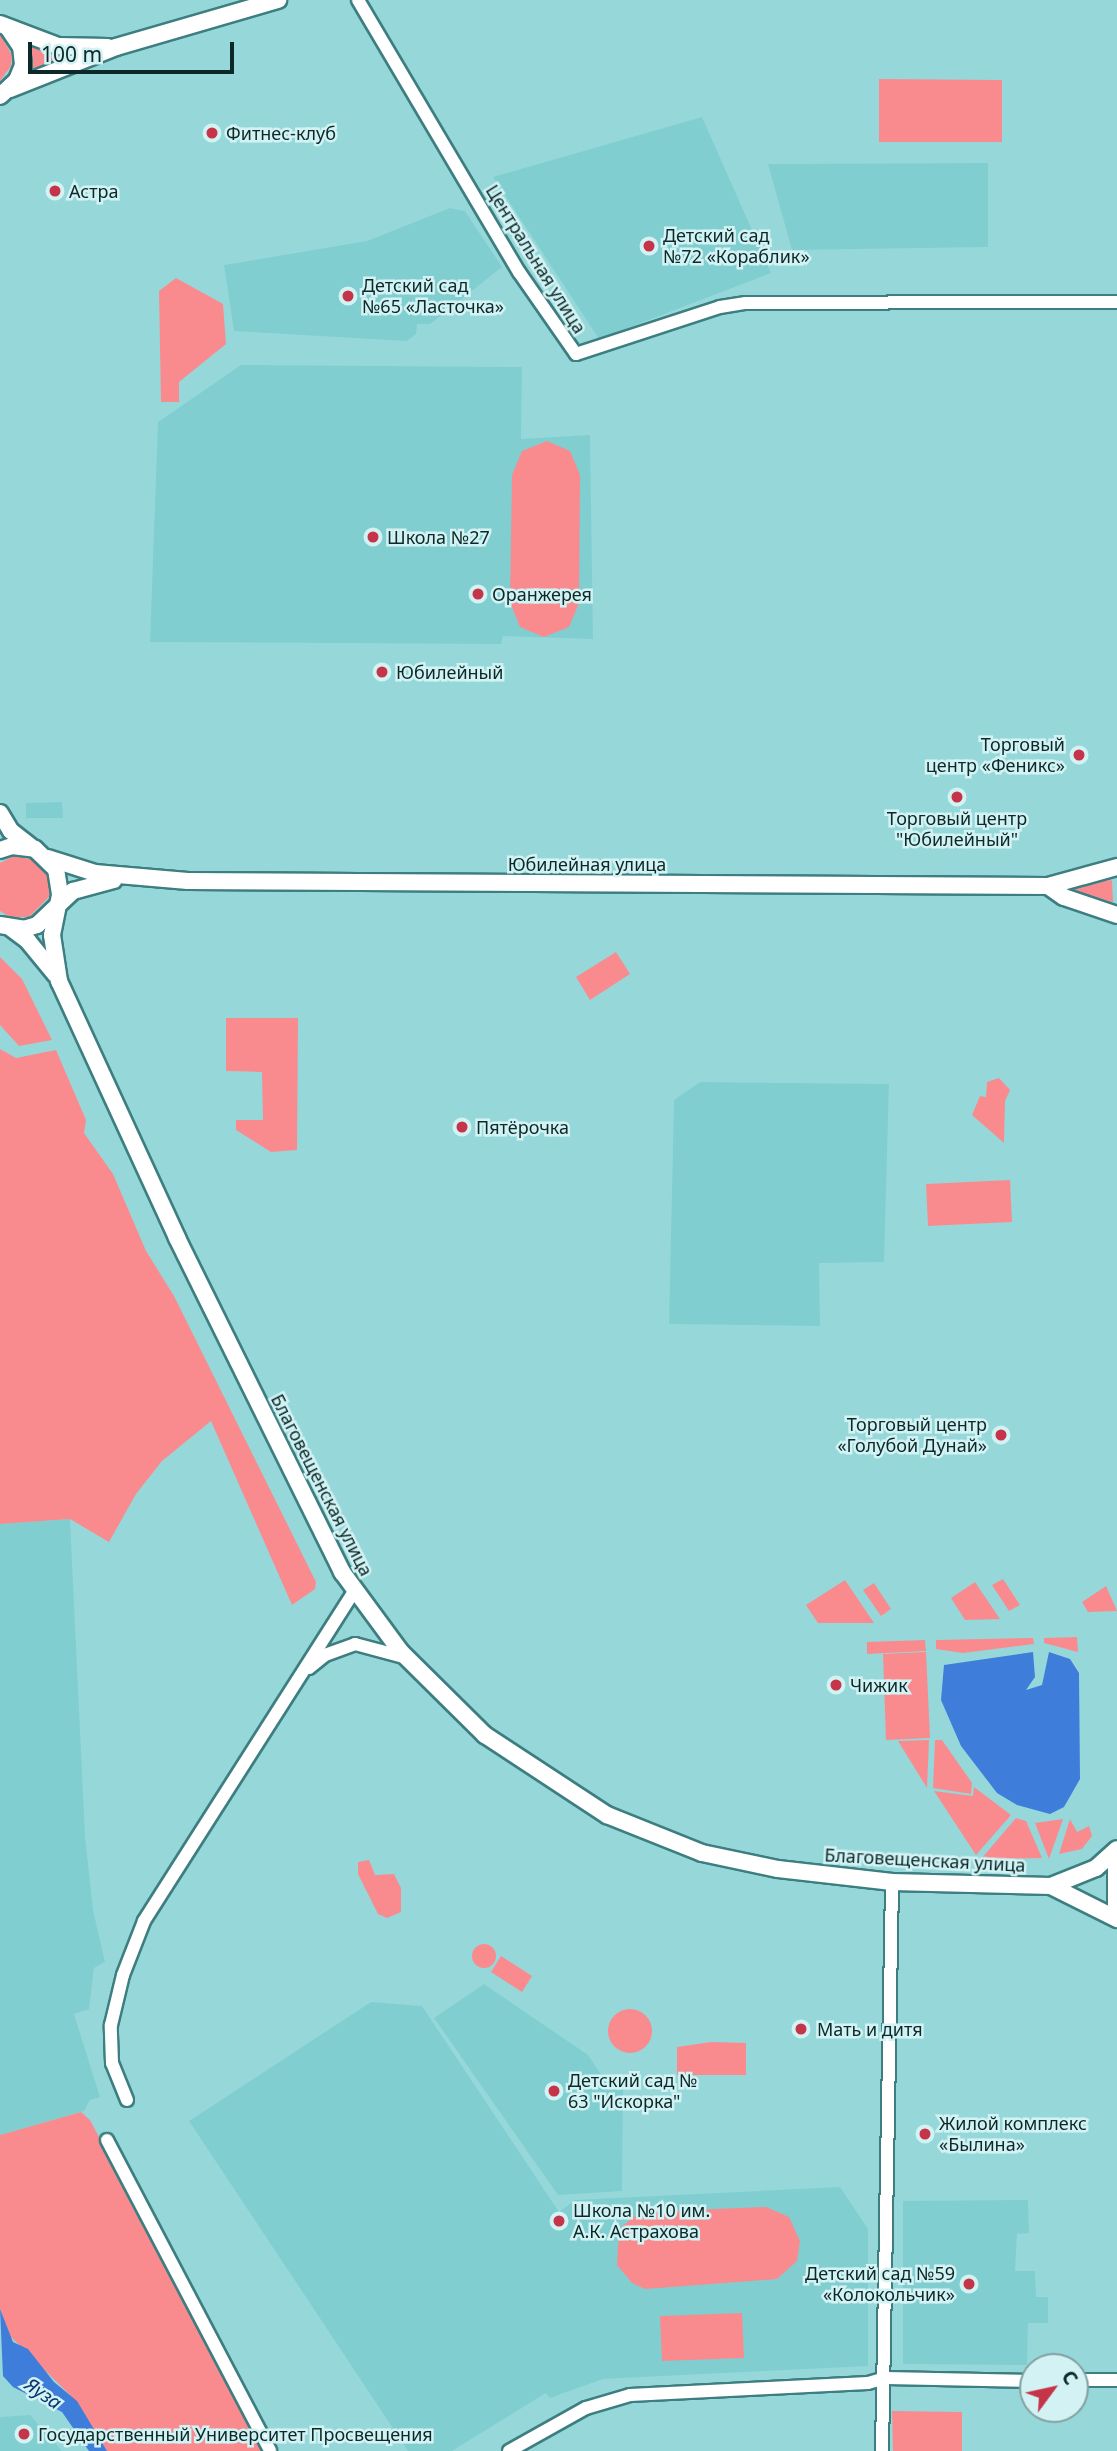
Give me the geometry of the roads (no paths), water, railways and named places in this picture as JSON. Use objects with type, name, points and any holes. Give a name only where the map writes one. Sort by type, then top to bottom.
[{"type":"main road","points":[[1117,1863],[1117,1905]]},
{"type":"street","points":[[3,94],[116,47],[278,0]]},
{"type":"street","name":"Центральная улица","points":[[358,0],[519,272],[576,354],[720,307],[746,303],[1117,302]]},
{"type":"street","points":[[4,26],[69,48],[116,47]]},
{"type":"street","points":[[3,94],[20,74],[23,57],[4,26]]},
{"type":"street","points":[[0,813],[11,831],[42,853],[60,882],[52,946],[59,981]]},
{"type":"street","points":[[0,850],[42,853]]},
{"type":"street","name":"Юбилейная улица","points":[[42,853],[82,871],[127,877],[1048,886],[1117,867]]},
{"type":"street","name":"Юбилейная улица","points":[[6,927],[37,925],[73,891],[127,877]]},
{"type":"street","name":"Юбилейная улица","points":[[1048,886],[1064,897],[1117,915]]},
{"type":"street","points":[[6,927],[38,951],[59,981]]},
{"type":"street","name":"Благовещенская улица","points":[[59,981],[177,1238],[354,1591],[407,1658],[513,1757],[607,1815],[723,1858],[892,1882],[1051,1886]]},
{"type":"street","points":[[127,2100],[117,2082],[110,2044],[115,2005],[131,1953],[161,1893],[354,1591]]},
{"type":"street","points":[[298,1678],[326,1655],[355,1644],[407,1658]]},
{"type":"street","points":[[1051,1886],[1096,1868],[1117,1849]]},
{"type":"street","points":[[882,2451],[886,2378],[884,2162],[892,1882]]},
{"type":"street","points":[[1051,1886],[1117,1919]]},
{"type":"street","points":[[107,2140],[270,2451]]},
{"type":"street","points":[[509,2451],[586,2408],[617,2397],[869,2383],[886,2378],[1019,2381]]},
{"type":"street","points":[[1089,2381],[1117,2380]]},
{"type":"water","points":[[1033,1652],[1035,1677],[1026,1690],[1042,1685],[1049,1652],[1070,1659],[1079,1673],[1080,1779],[1064,1807],[1050,1814],[1017,1805],[997,1793],[961,1746],[941,1700],[944,1665]]},
{"type":"water","name":"Яуза","points":[[0,2309],[13,2342],[28,2349],[54,2382],[77,2401],[107,2451],[89,2451],[62,2412],[13,2387],[3,2376]]},
{"type":"place","name":"Фитнес-клуб","points":[[212,133]]},
{"type":"place","name":"Астра","points":[[55,191]]},
{"type":"place","name":"Детский сад №72 «Кораблик»","points":[[649,246]]},
{"type":"place","name":"Детский сад №65 «Ласточка»","points":[[348,296]]},
{"type":"place","name":"Школа №27","points":[[373,537]]},
{"type":"place","name":"Оранжерея","points":[[478,594]]},
{"type":"place","name":"Юбилейный","points":[[382,672]]},
{"type":"place","name":"Торговый центр «Феникс»","points":[[1079,755]]},
{"type":"place","name":"Торговый центр \"Юбилейный\"","points":[[957,797]]},
{"type":"place","name":"Пятёрочка","points":[[462,1127]]},
{"type":"place","name":"Торговый центр «Голубой Дунай»","points":[[1001,1435]]},
{"type":"place","name":"Чижик","points":[[836,1685]]},
{"type":"place","name":"Мать и дитя","points":[[801,2029]]},
{"type":"place","name":"Детский сад № 63 \"Искорка\"","points":[[554,2091]]},
{"type":"place","name":"Жилой комплекс «Былина»","points":[[925,2134]]},
{"type":"place","name":"Школа №10 им. А.К. Астрахова","points":[[559,2221]]},
{"type":"place","name":"Детский сад №59 «Колокольчик»","points":[[969,2284]]},
{"type":"place","name":"Государственный Университет Просвещения","points":[[24,2434]]}]
